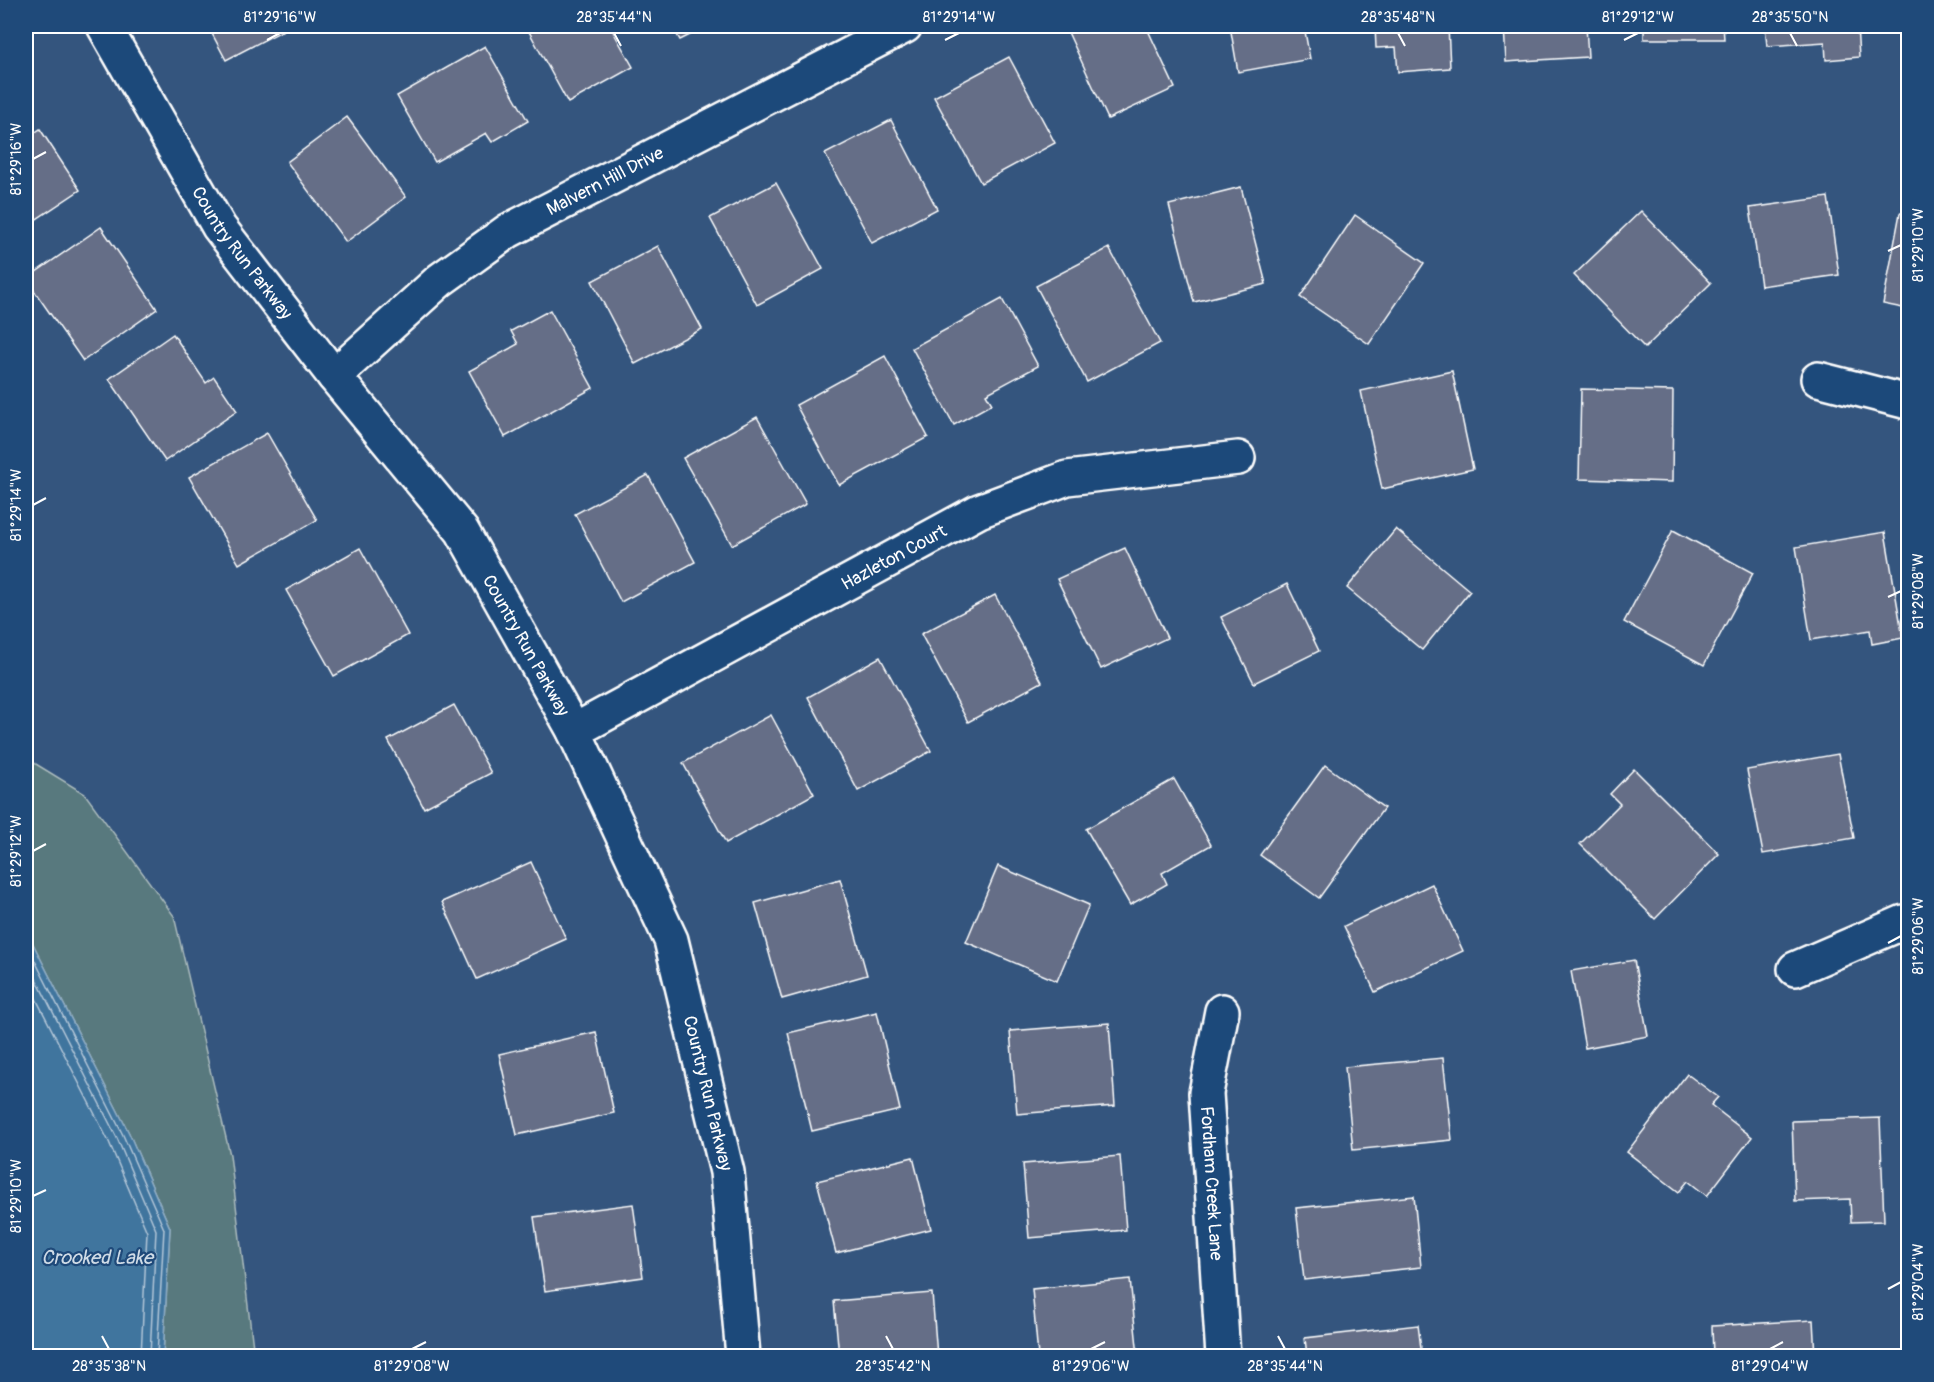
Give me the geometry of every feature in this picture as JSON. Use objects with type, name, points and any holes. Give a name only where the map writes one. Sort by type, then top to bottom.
[{"type":"street","name":"Country Run Parkway","points":[[104,26],[219,227],[334,376],[462,531],[574,731],[671,940],[727,1172],[743,1356]]},
{"type":"street","name":"Malvern Hill Drive","points":[[334,376],[440,280],[508,231],[905,26]]},
{"type":"street","points":[[1818,379],[1908,402]]},
{"type":"street","name":"Hazleton Court","points":[[574,731],[979,510],[1067,478],[1238,458]]},
{"type":"street","points":[[1795,969],[1908,923]]},
{"type":"street","name":"Fordham Creek Lane","points":[[1222,1011],[1206,1092],[1223,1356]]},
{"type":"green space","points":[[26,758],[85,794],[174,916],[230,1155],[254,1356],[163,1356],[170,1228],[129,1133],[26,930]]},
{"type":"water","name":"Crooked Lake","points":[[26,930],[129,1133],[170,1228],[163,1356],[26,1356]]},
{"type":"building","points":[[208,26],[291,26],[226,60]]},
{"type":"building","points":[[526,26],[610,26],[633,67],[568,103]]},
{"type":"building","points":[[672,26],[708,26],[680,40]]},
{"type":"building","points":[[1077,26],[1146,26],[1175,88],[1108,119],[1067,30]]},
{"type":"building","points":[[1230,26],[1304,26],[1310,59],[1238,72]]},
{"type":"building","points":[[1375,26],[1448,26],[1450,68],[1398,72],[1396,47],[1376,48]]},
{"type":"building","points":[[1504,26],[1586,26],[1588,57],[1506,62]]},
{"type":"building","points":[[1644,26],[1723,26],[1724,39],[1644,39]]},
{"type":"building","points":[[1765,26],[1857,26],[1859,57],[1826,60],[1825,42],[1767,46]]},
{"type":"building","points":[[485,46],[528,121],[492,142],[486,133],[435,162],[397,96]]},
{"type":"building","points":[[1009,57],[1055,143],[981,183],[934,97]]},
{"type":"building","points":[[347,117],[406,197],[346,242],[287,162]]},
{"type":"building","points":[[891,120],[937,209],[872,243],[825,154]]},
{"type":"building","points":[[40,129],[80,190],[26,226],[26,139]]},
{"type":"building","points":[[776,183],[823,269],[757,305],[710,218]]},
{"type":"building","points":[[1241,187],[1266,284],[1194,302],[1169,205]]},
{"type":"building","points":[[1828,197],[1839,275],[1761,286],[1750,208]]},
{"type":"building","points":[[1641,211],[1711,283],[1645,348],[1574,275]]},
{"type":"building","points":[[1900,213],[1908,214],[1908,309],[1883,304]]},
{"type":"building","points":[[1355,215],[1424,263],[1369,344],[1300,297]]},
{"type":"building","points":[[101,227],[157,309],[83,361],[26,279]]},
{"type":"building","points":[[658,246],[702,329],[635,364],[592,281]]},
{"type":"building","points":[[1109,248],[1160,343],[1087,382],[1036,286]]},
{"type":"building","points":[[1002,299],[1038,366],[986,394],[992,404],[954,425],[912,348]]},
{"type":"building","points":[[550,310],[593,388],[505,437],[469,371],[518,344],[511,331]]},
{"type":"building","points":[[173,334],[206,383],[214,377],[237,411],[165,461],[109,379]]},
{"type":"building","points":[[885,356],[928,437],[839,485],[796,405]]},
{"type":"building","points":[[1452,371],[1473,469],[1382,489],[1361,391]]},
{"type":"building","points":[[1581,389],[1673,391],[1672,482],[1579,479]]},
{"type":"building","points":[[757,417],[806,504],[732,545],[683,458]]},
{"type":"building","points":[[267,433],[317,520],[239,564],[189,477]]},
{"type":"building","points":[[648,475],[695,562],[621,602],[575,514]]},
{"type":"building","points":[[1396,529],[1470,591],[1422,650],[1347,588]]},
{"type":"building","points":[[1673,530],[1753,573],[1704,665],[1624,622]]},
{"type":"building","points":[[1885,532],[1903,638],[1872,644],[1870,630],[1811,640],[1796,547]]},
{"type":"building","points":[[360,548],[408,635],[334,676],[286,590]]},
{"type":"building","points":[[1125,548],[1167,638],[1101,669],[1057,579]]},
{"type":"building","points":[[1287,584],[1319,651],[1254,683],[1221,617]]},
{"type":"building","points":[[995,595],[1042,682],[968,722],[921,634]]},
{"type":"building","points":[[880,657],[931,751],[858,791],[808,697]]},
{"type":"building","points":[[454,705],[491,773],[424,808],[388,740]]},
{"type":"building","points":[[771,715],[814,794],[726,843],[683,763]]},
{"type":"building","points":[[1838,754],[1854,838],[1763,854],[1747,770]]},
{"type":"building","points":[[1904,759],[1908,759],[1908,837],[1905,837]]},
{"type":"building","points":[[1325,765],[1384,808],[1319,898],[1260,855]]},
{"type":"building","points":[[1634,769],[1719,854],[1655,919],[1580,844],[1620,804],[1610,794]]},
{"type":"building","points":[[1174,779],[1211,845],[1162,873],[1167,884],[1130,905],[1086,829]]},
{"type":"building","points":[[531,862],[566,939],[477,979],[442,902]]},
{"type":"building","points":[[998,866],[1089,905],[1057,981],[966,942]]},
{"type":"building","points":[[840,879],[867,975],[782,999],[755,903]]},
{"type":"building","points":[[1432,884],[1463,951],[1375,992],[1344,926]]},
{"type":"building","points":[[1634,960],[1648,1036],[1585,1048],[1571,971]]},
{"type":"building","points":[[877,1012],[900,1110],[812,1131],[788,1033]]},
{"type":"building","points":[[1109,1023],[1115,1106],[1017,1114],[1010,1031]]},
{"type":"building","points":[[596,1032],[614,1113],[517,1135],[499,1054]]},
{"type":"building","points":[[1443,1058],[1452,1140],[1353,1150],[1345,1067]]},
{"type":"building","points":[[1687,1074],[1718,1097],[1711,1105],[1752,1137],[1707,1196],[1688,1181],[1679,1192],[1627,1152]]},
{"type":"building","points":[[1880,1118],[1884,1221],[1851,1222],[1850,1199],[1795,1201],[1792,1121]]},
{"type":"building","points":[[1120,1156],[1126,1230],[1029,1238],[1023,1164]]},
{"type":"building","points":[[913,1157],[931,1229],[836,1253],[817,1181]]},
{"type":"building","points":[[1414,1196],[1421,1267],[1304,1280],[1296,1208]]},
{"type":"building","points":[[633,1204],[643,1277],[545,1291],[534,1217]]},
{"type":"building","points":[[1130,1279],[1138,1356],[1038,1356],[1032,1289]]},
{"type":"building","points":[[932,1293],[937,1356],[839,1356],[834,1301]]},
{"type":"building","points":[[1813,1320],[1815,1356],[1713,1356],[1712,1326]]},
{"type":"building","points":[[1418,1325],[1422,1356],[1307,1356],[1305,1338]]}]
